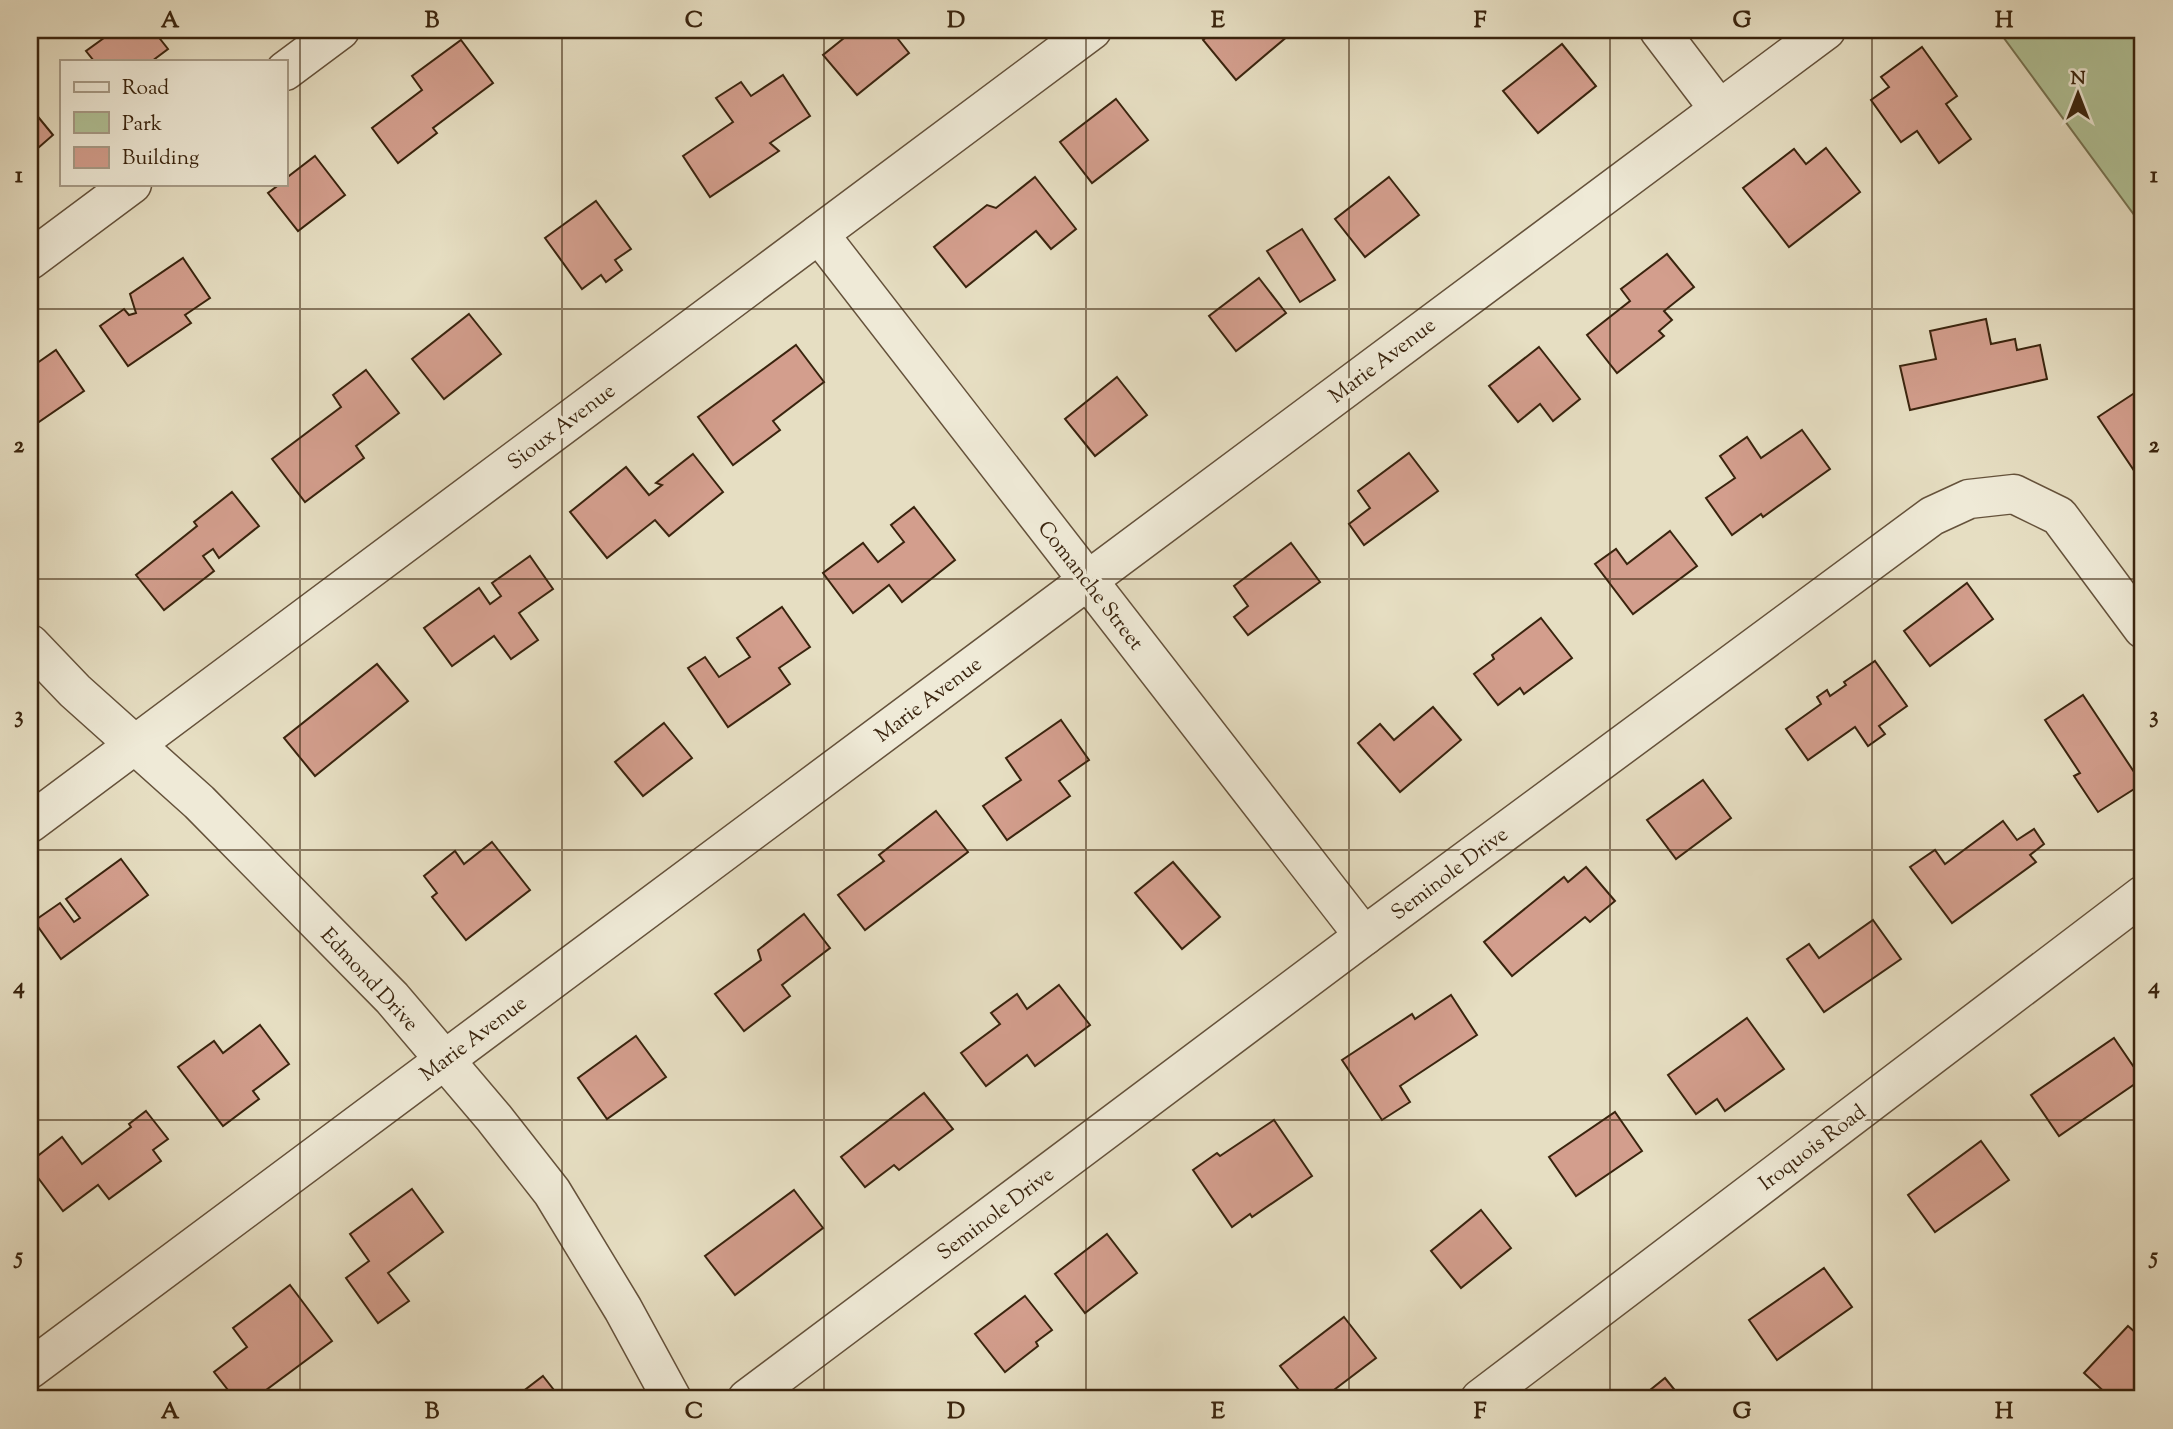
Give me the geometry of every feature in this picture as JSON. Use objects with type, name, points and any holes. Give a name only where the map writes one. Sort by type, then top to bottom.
[{"type":"street","points":[[287,70],[340,30]]},
{"type":"street","name":"Sioux Avenue","points":[[30,823],[1092,30]]},
{"type":"street","points":[[1659,30],[1719,110]]},
{"type":"street","name":"Marie Avenue","points":[[30,1369],[1826,30]]},
{"type":"street","points":[[30,260],[129,186]]},
{"type":"street","name":"Comanche Street","points":[[819,234],[1364,936]]},
{"type":"street","name":"Seminole Drive","points":[[747,1399],[1364,936],[1932,516],[1969,499],[2014,494],[2059,516],[2143,629]]},
{"type":"street","name":"Edmond Drive","points":[[30,644],[75,691],[199,802],[392,998],[494,1118],[552,1192],[624,1309],[672,1399]]},
{"type":"street","name":"Iroquois Road","points":[[1480,1399],[2143,895]]},
{"type":"green space","points":[[1998,30],[2143,30],[2143,227]]},
{"type":"building","points":[[115,30],[153,30],[168,49],[153,60],[93,60],[86,51]]},
{"type":"building","points":[[854,30],[909,30],[898,39],[909,53],[857,95],[823,55]]},
{"type":"building","points":[[1215,30],[1285,30],[1289,35],[1236,80],[1203,40]]},
{"type":"building","points":[[461,40],[493,83],[433,128],[437,133],[398,163],[372,128],[422,90],[412,76]]},
{"type":"building","points":[[1562,44],[1596,86],[1538,133],[1503,91]]},
{"type":"building","points":[[1922,47],[1957,96],[1946,104],[1971,139],[1939,163],[1917,131],[1901,142],[1871,100],[1889,87],[1881,77]]},
{"type":"building","points":[[783,75],[810,116],[770,143],[779,151],[710,197],[683,156],[733,122],[716,98],[741,82],[751,96]]},
{"type":"building","points":[[1116,99],[1148,140],[1092,183],[1060,142]]},
{"type":"building","points":[[30,107],[53,135],[30,155]]},
{"type":"building","points":[[1826,148],[1860,192],[1789,247],[1743,188],[1794,149],[1806,164]]},
{"type":"building","points":[[315,156],[345,195],[298,231],[268,193],[277,186],[287,186],[287,177]]},
{"type":"building","points":[[1035,177],[1076,229],[1051,249],[1036,231],[966,287],[934,247],[987,205],[996,208]]},
{"type":"building","points":[[1389,177],[1419,215],[1365,257],[1335,219]]},
{"type":"building","points":[[596,201],[631,249],[615,260],[622,270],[606,282],[601,275],[582,289],[545,238]]},
{"type":"building","points":[[1302,229],[1335,280],[1300,302],[1267,251]]},
{"type":"building","points":[[1667,254],[1694,287],[1664,311],[1672,320],[1659,331],[1664,336],[1617,373],[1587,335],[1630,301],[1621,289]]},
{"type":"building","points":[[183,258],[210,298],[185,315],[191,323],[128,366],[100,326],[124,309],[129,315],[136,313],[130,294]]},
{"type":"building","points":[[1259,278],[1286,313],[1236,351],[1209,316]]},
{"type":"building","points":[[469,314],[501,354],[444,399],[412,359]]},
{"type":"building","points":[[1986,319],[1991,344],[2015,339],[2017,350],[2040,345],[2047,379],[1910,410],[1900,366],[1936,359],[1930,331]]},
{"type":"building","points":[[796,345],[824,382],[773,421],[780,430],[733,465],[698,417]]},
{"type":"building","points":[[1539,347],[1580,399],[1553,421],[1540,404],[1518,422],[1489,386]]},
{"type":"building","points":[[56,350],[84,391],[30,428],[30,368]]},
{"type":"building","points":[[366,370],[399,413],[356,446],[364,458],[305,502],[272,459],[341,407],[333,395]]},
{"type":"building","points":[[1117,377],[1147,415],[1095,456],[1065,419]]},
{"type":"building","points":[[2136,392],[2143,402],[2143,484],[2098,417]]},
{"type":"building","points":[[1802,430],[1830,469],[1763,517],[1761,514],[1732,535],[1706,498],[1735,478],[1720,456],[1747,437],[1761,458]]},
{"type":"building","points":[[1409,453],[1438,491],[1364,545],[1349,524],[1370,508],[1358,491]]},
{"type":"building","points":[[693,454],[723,492],[669,536],[655,520],[607,558],[570,512],[626,467],[649,495],[662,485],[656,483]]},
{"type":"building","points":[[232,492],[259,526],[219,558],[213,549],[203,556],[214,571],[164,610],[136,575],[197,526],[194,522]]},
{"type":"building","points":[[914,507],[955,560],[902,602],[889,585],[853,613],[823,573],[863,543],[878,562],[904,542],[891,525]]},
{"type":"building","points":[[1670,531],[1697,566],[1633,614],[1595,564],[1616,549],[1627,564]]},
{"type":"building","points":[[1291,543],[1320,582],[1248,635],[1234,617],[1248,606],[1234,586]]},
{"type":"building","points":[[530,556],[553,589],[519,613],[538,640],[511,659],[494,636],[452,666],[424,628],[479,588],[490,604],[501,596],[492,583]]},
{"type":"building","points":[[1967,583],[1993,619],[1930,666],[1904,631]]},
{"type":"building","points":[[782,607],[810,647],[779,668],[790,684],[728,727],[688,668],[705,657],[719,677],[750,657],[737,638]]},
{"type":"building","points":[[1541,618],[1572,658],[1524,694],[1520,688],[1498,705],[1474,674],[1494,659],[1492,655]]},
{"type":"building","points":[[1875,661],[1907,706],[1879,726],[1885,734],[1868,746],[1855,727],[1808,760],[1786,729],[1821,704],[1817,697],[1827,690],[1830,696],[1846,685],[1844,682]]},
{"type":"building","points":[[377,664],[408,701],[315,776],[284,738]]},
{"type":"building","points":[[2083,695],[2142,784],[2098,812],[2074,776],[2080,773],[2045,720]]},
{"type":"building","points":[[1433,707],[1461,740],[1400,792],[1358,743],[1380,724],[1394,740]]},
{"type":"building","points":[[1061,720],[1089,760],[1059,781],[1070,796],[1007,840],[983,806],[1021,780],[1006,758]]},
{"type":"building","points":[[664,723],[692,758],[643,796],[615,762]]},
{"type":"building","points":[[1703,780],[1731,818],[1676,859],[1647,820]]},
{"type":"building","points":[[936,811],[968,852],[865,930],[838,895],[884,861],[879,855]]},
{"type":"building","points":[[2003,821],[2017,840],[2034,829],[2044,844],[2030,855],[2036,862],[1952,923],[1910,867],[1935,850],[1945,864]]},
{"type":"building","points":[[492,842],[530,890],[466,940],[432,897],[437,893],[424,876],[455,851],[464,864]]},
{"type":"building","points":[[121,859],[148,895],[61,959],[34,921],[60,903],[74,922],[80,918],[66,899]]},
{"type":"building","points":[[1173,862],[1220,917],[1182,949],[1135,893]]},
{"type":"building","points":[[1586,867],[1615,901],[1590,922],[1585,917],[1512,976],[1484,942],[1564,877],[1568,882]]},
{"type":"building","points":[[804,914],[830,948],[782,985],[790,996],[744,1031],[715,994],[761,960],[758,950]]},
{"type":"building","points":[[1873,920],[1901,959],[1824,1012],[1787,959],[1809,944],[1819,958]]},
{"type":"building","points":[[1059,985],[1090,1025],[1035,1066],[1027,1055],[986,1086],[961,1053],[1000,1024],[991,1013],[1017,994],[1027,1009]]},
{"type":"building","points":[[1451,995],[1477,1035],[1400,1086],[1410,1102],[1382,1120],[1342,1060],[1412,1014],[1415,1019]]},
{"type":"building","points":[[1747,1018],[1784,1069],[1725,1111],[1717,1099],[1696,1114],[1668,1075]]},
{"type":"building","points":[[260,1025],[289,1064],[253,1091],[259,1099],[223,1126],[178,1067],[214,1041],[223,1053]]},
{"type":"building","points":[[636,1036],[666,1077],[607,1119],[578,1078]]},
{"type":"building","points":[[2114,1038],[2142,1079],[2059,1136],[2031,1095]]},
{"type":"building","points":[[924,1093],[953,1129],[899,1170],[894,1165],[865,1187],[841,1157]]},
{"type":"building","points":[[146,1111],[168,1139],[153,1150],[161,1161],[109,1199],[98,1185],[63,1211],[30,1167],[30,1162],[62,1137],[82,1164],[131,1127],[129,1124]]},
{"type":"building","points":[[1615,1112],[1642,1151],[1576,1196],[1549,1157]]},
{"type":"building","points":[[1274,1120],[1312,1176],[1252,1217],[1250,1214],[1232,1227],[1193,1170],[1217,1153],[1220,1156]]},
{"type":"building","points":[[1981,1141],[2009,1180],[1935,1232],[1908,1195]]},
{"type":"building","points":[[412,1189],[443,1232],[388,1273],[409,1301],[378,1323],[346,1278],[369,1261],[350,1234]]},
{"type":"building","points":[[794,1190],[823,1228],[735,1295],[705,1256]]},
{"type":"building","points":[[1481,1210],[1511,1248],[1461,1288],[1431,1251]]},
{"type":"building","points":[[1107,1234],[1137,1273],[1085,1313],[1055,1274]]},
{"type":"building","points":[[1824,1268],[1852,1307],[1777,1360],[1749,1320]]},
{"type":"building","points":[[290,1285],[332,1341],[254,1399],[235,1399],[214,1372],[247,1347],[233,1328]]},
{"type":"building","points":[[1025,1296],[1052,1330],[1036,1342],[1038,1346],[1005,1372],[975,1334]]},
{"type":"building","points":[[1344,1317],[1376,1358],[1322,1399],[1306,1399],[1280,1366]]},
{"type":"building","points":[[2128,1326],[2143,1339],[2143,1380],[2125,1399],[2112,1399],[2084,1373]]},
{"type":"building","points":[[543,1376],[561,1399],[513,1399]]},
{"type":"building","points":[[1665,1378],[1682,1399],[1639,1399]]}]
